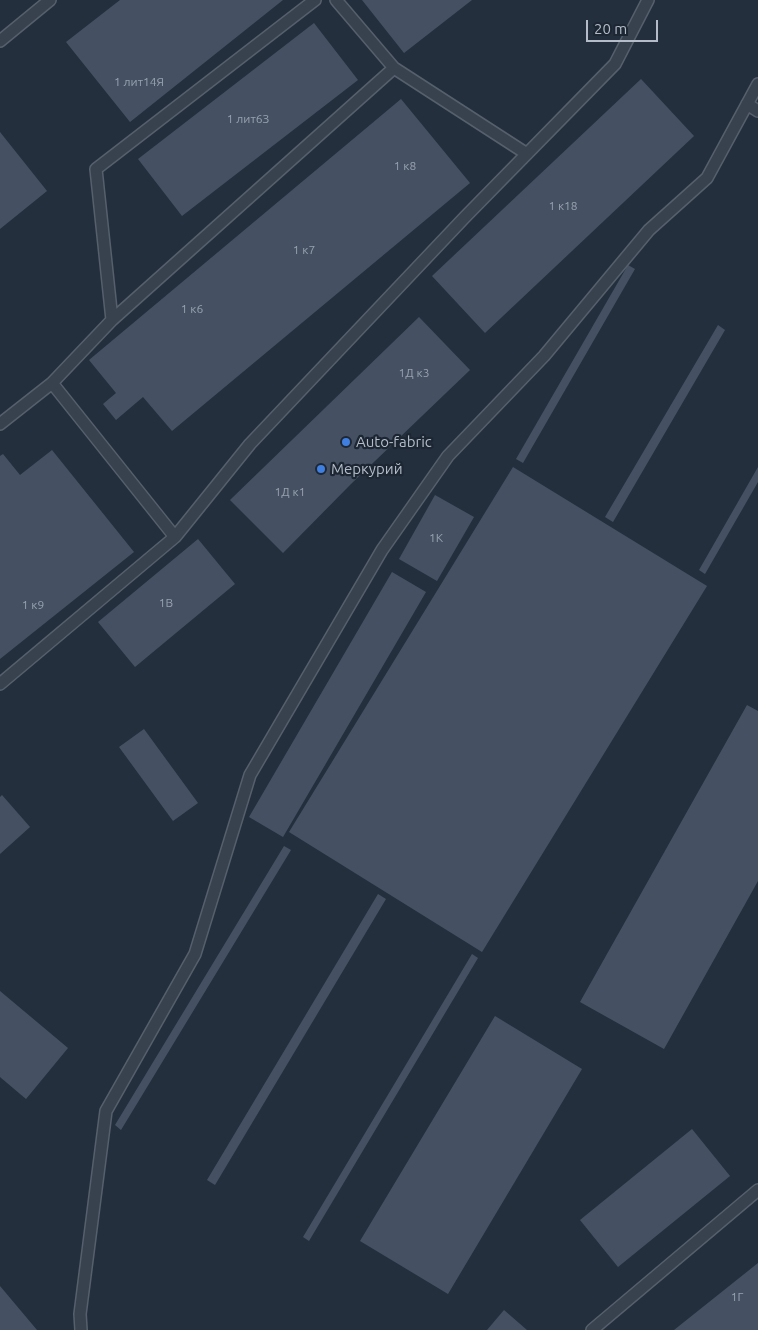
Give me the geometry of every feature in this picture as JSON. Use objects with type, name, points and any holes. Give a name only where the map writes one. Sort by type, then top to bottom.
[{"type":"lane","points":[[0,41],[50,0]]},
{"type":"lane","points":[[112,320],[96,169],[315,0]]},
{"type":"lane","points":[[336,0],[394,68],[527,154]]},
{"type":"lane","points":[[0,684],[175,538],[250,444],[615,64],[648,0]]},
{"type":"lane","points":[[0,424],[52,383],[112,320],[394,68]]},
{"type":"lane","points":[[81,1330],[80,1314],[106,1111],[195,954],[250,775],[382,550],[448,456],[544,356],[650,230],[707,178],[758,84]]},
{"type":"lane","points":[[747,104],[758,111]]},
{"type":"lane","points":[[52,383],[175,538]]},
{"type":"lane","points":[[592,1330],[758,1190]]},
{"type":"building","points":[[120,0],[283,0],[130,122],[66,42]]},
{"type":"building","points":[[362,0],[472,0],[404,53]]},
{"type":"building","points":[[314,23],[358,80],[182,216],[138,159]]},
{"type":"building","points":[[641,79],[694,136],[485,333],[432,276]]},
{"type":"building","points":[[401,99],[470,183],[172,431],[143,397],[116,420],[103,404],[116,393],[89,360]]},
{"type":"building","points":[[0,132],[47,191],[0,229]]},
{"type":"building","points":[[628,265],[635,269],[523,463],[516,459]]},
{"type":"building","points":[[419,317],[470,370],[351,484],[283,553],[230,500]]},
{"type":"building","points":[[718,325],[725,330],[613,522],[605,517]]},
{"type":"building","points":[[52,450],[134,552],[0,659],[0,456],[3,454],[20,475]]},
{"type":"building","points":[[513,467],[707,586],[482,952],[289,832]]},
{"type":"building","points":[[758,467],[758,482],[705,574],[699,570]]},
{"type":"building","points":[[435,495],[474,517],[437,581],[399,559]]},
{"type":"building","points":[[198,539],[235,584],[135,667],[98,622]]},
{"type":"building","points":[[392,572],[426,592],[283,837],[249,817]]},
{"type":"building","points":[[747,705],[758,711],[758,881],[664,1049],[580,1002]]},
{"type":"building","points":[[144,729],[198,803],[173,821],[119,747]]},
{"type":"building","points":[[2,795],[30,827],[0,854],[0,797]]},
{"type":"building","points":[[284,846],[291,850],[121,1130],[115,1125]]},
{"type":"building","points":[[378,894],[386,899],[215,1185],[207,1180]]},
{"type":"building","points":[[472,954],[478,958],[309,1241],[303,1237]]},
{"type":"building","points":[[0,991],[68,1048],[26,1099],[0,1077]]},
{"type":"building","points":[[495,1016],[582,1069],[448,1294],[360,1241]]},
{"type":"building","points":[[692,1129],[730,1176],[618,1267],[580,1220]]},
{"type":"building","points":[[758,1263],[758,1330],[674,1330]]},
{"type":"building","points":[[0,1286],[37,1330],[0,1330]]},
{"type":"building","points":[[504,1310],[527,1330],[487,1330]]},
{"type":"place","name":"Auto-fabric","points":[[346,442]]},
{"type":"place","name":"Меркурий","points":[[321,469]]}]
